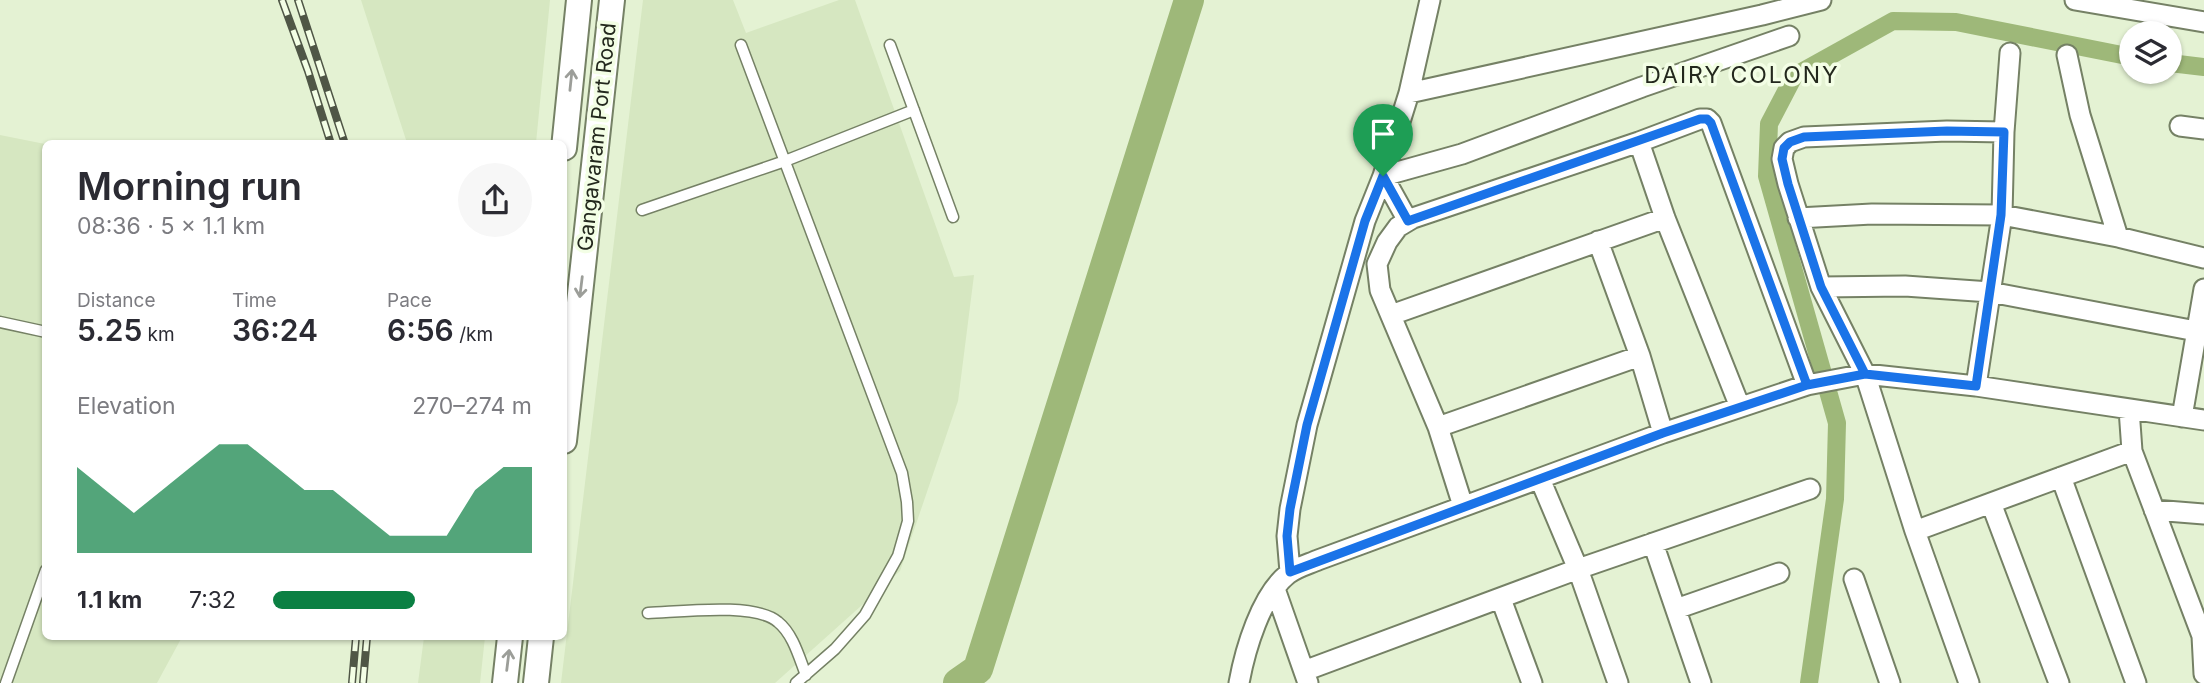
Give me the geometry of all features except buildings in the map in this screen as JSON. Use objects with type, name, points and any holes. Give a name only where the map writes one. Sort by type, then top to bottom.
[{"type":"street","name":"Gangavaram Port Road","points":[[565,140],[579,0]]},
{"type":"street","name":"Gangavaram Port Road","points":[[567,413],[612,0]]},
{"type":"street","points":[[1290,572],[1287,536],[1290,509],[1307,425],[1365,221],[1383,176],[1409,93],[1430,0]]},
{"type":"street","points":[[1409,93],[1821,0]]},
{"type":"street","points":[[2075,0],[2204,22]]},
{"type":"street","points":[[1383,176],[1462,154],[1789,36]]},
{"type":"street","points":[[1976,386],[2001,215],[2010,53]]},
{"type":"street","points":[[2067,55],[2080,115],[2118,237]]},
{"type":"street","points":[[1463,506],[1438,427],[1380,290],[1377,264],[1387,242],[1398,227],[1408,221],[1700,119],[1707,119],[1711,123],[1807,385]]},
{"type":"street","points":[[2180,126],[2204,130]]},
{"type":"street","points":[[1969,683],[1915,531],[1865,374],[1821,287],[1782,159],[1784,148],[1790,142],[1804,137],[1947,131],[2004,132]]},
{"type":"street","points":[[1639,142],[1665,218],[1740,407]]},
{"type":"street","points":[[1383,176],[1408,221]]},
{"type":"street","points":[[1798,218],[1883,214],[2001,215],[2118,237],[2204,258]]},
{"type":"street","points":[[1391,315],[1665,218]]},
{"type":"street","points":[[1598,241],[1640,356],[1663,433]]},
{"type":"street","points":[[1821,287],[1905,286],[1990,292],[2196,331]]},
{"type":"street","points":[[2182,417],[2204,289]]},
{"type":"street","points":[[1438,427],[1640,356]]},
{"type":"street","points":[[1239,683],[1253,629],[1275,589],[1290,572],[1663,433],[1807,385],[1865,374],[1976,386],[2204,420]]},
{"type":"street","points":[[2129,409],[2132,451],[2203,631],[2204,674]]},
{"type":"street","points":[[1915,531],[2132,451]]},
{"type":"street","points":[[2061,477],[2136,683]]},
{"type":"street","points":[[1540,479],[1577,569],[1618,683]]},
{"type":"street","points":[[1275,589],[1306,677],[1577,569],[1810,489]]},
{"type":"street","points":[[1991,503],[2059,683]]},
{"type":"street","points":[[2154,510],[2204,514]]},
{"type":"street","points":[[1653,543],[1701,683]]},
{"type":"street","points":[[1675,609],[1779,573]]},
{"type":"street","points":[[1854,579],[1889,683]]},
{"type":"street","points":[[1501,599],[1532,683]]},
{"type":"street","points":[[505,683],[510,640]]},
{"type":"street","points":[[536,683],[541,640]]},
{"type":"lane","points":[[741,45],[902,473],[907,502],[908,522],[898,556],[865,615],[835,649],[796,683]]},
{"type":"lane","points":[[890,46],[953,217]]},
{"type":"lane","points":[[642,211],[785,161],[914,110]]},
{"type":"lane","points":[[0,321],[42,330]]},
{"type":"lane","points":[[6,683],[42,581]]},
{"type":"lane","points":[[648,613],[742,610],[760,612],[778,622],[793,644],[806,675]]},
{"type":"shaded area","points":[[361,0],[550,0],[536,140],[406,140]]},
{"type":"shaded area","points":[[643,0],[733,0],[746,33],[839,0],[855,0],[954,277],[974,275],[958,401],[900,571],[775,683],[561,683]]},
{"type":"shaded area","points":[[0,135],[42,143],[42,640],[180,640],[157,683],[0,683]]},
{"type":"shaded area","points":[[424,640],[485,640],[480,683],[418,683]]},
{"type":"waterway","points":[[958,683],[978,669],[1189,0]]},
{"type":"waterway","points":[[1809,683],[1835,499],[1837,423],[1767,176],[1769,124],[1794,76],[1893,21],[1956,22],[2119,54]]},
{"type":"waterway","points":[[2182,64],[2204,67]]},
{"type":"railway","points":[[282,0],[330,140]]},
{"type":"railway","points":[[298,0],[344,140]]},
{"type":"railway","points":[[352,683],[356,640]]},
{"type":"railway","points":[[363,683],[367,640]]},
{"type":"district","name":"DAIRY COLONY","points":[[1742,75]]},
{"type":"route","points":[[1383,176],[1365,221],[1307,425],[1290,509],[1287,536],[1290,572],[1663,433],[1807,385],[1865,374],[1821,287],[1788,184],[1782,159],[1784,148],[1790,142],[1804,137],[1947,131],[2004,132],[2001,215],[1976,386],[1865,374],[1841,379],[1807,385],[1711,123],[1707,119],[1700,119],[1408,221],[1383,176]]}]
